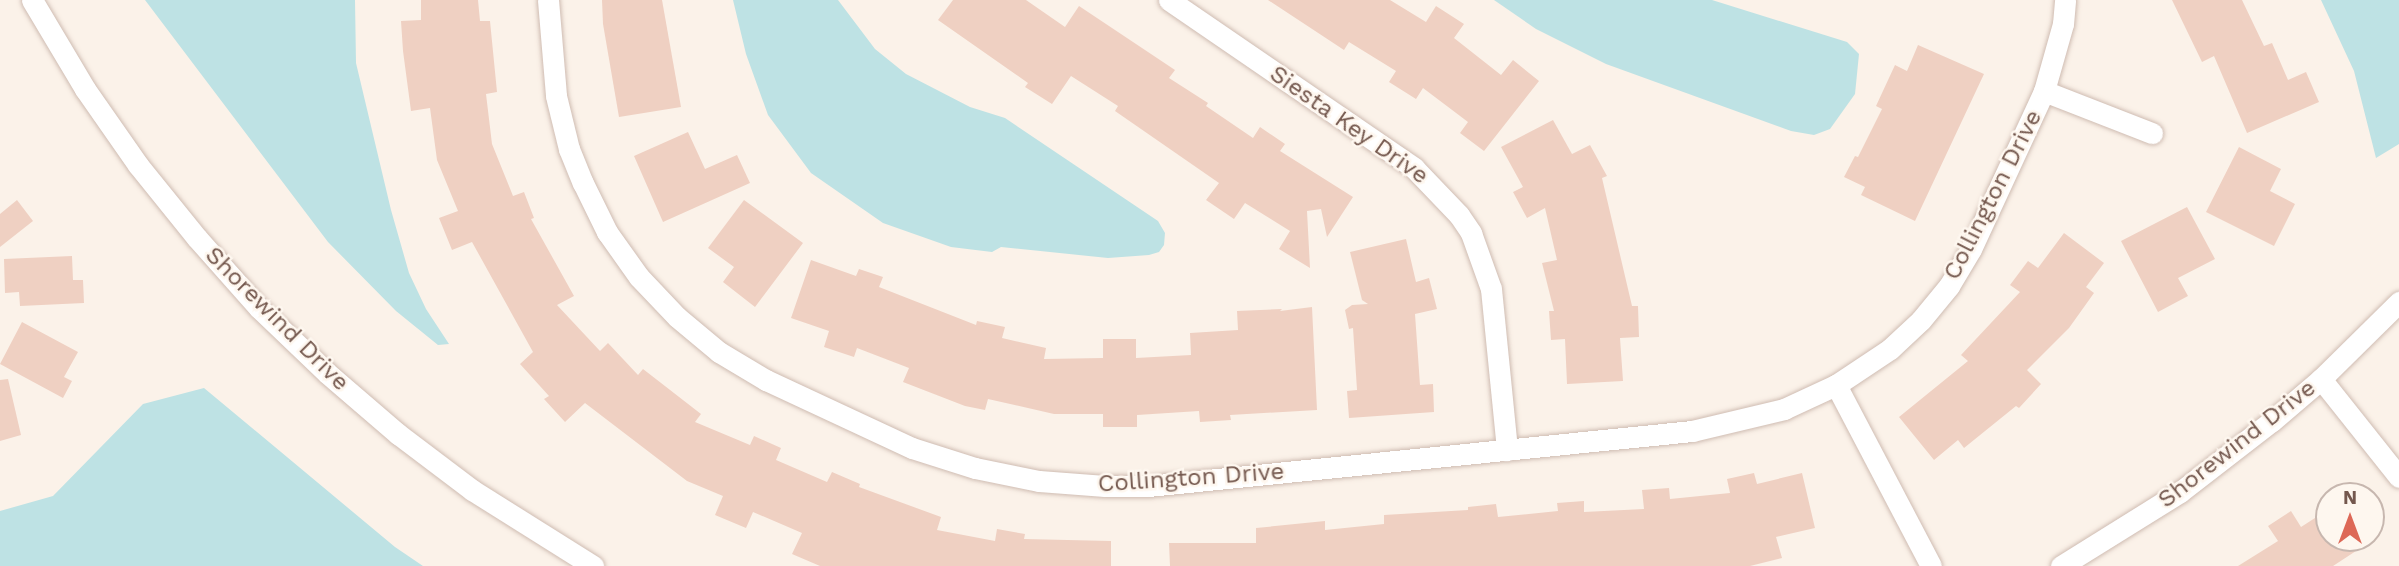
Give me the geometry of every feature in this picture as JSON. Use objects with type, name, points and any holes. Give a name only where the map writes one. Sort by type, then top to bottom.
[{"type":"street","name":"Shorewind Drive","points":[[32,0],[85,89],[138,165],[197,239],[260,308],[327,373],[398,434],[472,490],[593,566]]},
{"type":"street","name":"Collington Drive","points":[[548,0],[556,96],[569,149],[607,232],[639,277],[677,317],[719,352],[766,380],[912,448],[975,468],[1039,481],[1105,486],[1162,485],[1729,425],[1784,409],[1836,385],[1890,349],[1921,320],[1948,286],[1971,249],[2044,92],[2063,24],[2065,0]]},
{"type":"street","name":"Siesta Key Drive","points":[[1169,0],[1415,168],[1446,197],[1476,244],[1491,289],[1507,450]]},
{"type":"street","points":[[2044,92],[2152,133]]},
{"type":"street","name":"Shorewind Drive","points":[[2061,566],[2179,492],[2272,421],[2321,379],[2399,302]]},
{"type":"street","points":[[2321,379],[2399,477]]},
{"type":"street","points":[[1836,385],[1931,566]]},
{"type":"water","points":[[145,0],[355,0],[356,63],[391,210],[409,273],[426,309],[449,344],[438,345],[396,311],[328,242]]},
{"type":"water","points":[[733,0],[838,0],[875,49],[906,74],[970,107],[1005,118],[1158,221],[1165,233],[1164,245],[1159,252],[1149,255],[1108,258],[1001,247],[992,252],[951,247],[883,223],[811,173],[768,115],[746,54]]},
{"type":"water","points":[[1494,0],[1712,0],[1847,42],[1859,54],[1855,94],[1830,129],[1814,135],[1791,131],[1606,64],[1536,29]]},
{"type":"water","points":[[2321,0],[2399,0],[2399,144],[2376,158],[2354,71]]},
{"type":"water","points":[[204,388],[395,547],[423,566],[0,566],[0,511],[53,496],[143,404]]},
{"type":"building","points":[[421,0],[478,0],[480,21],[490,21],[497,92],[486,94],[492,144],[513,196],[524,192],[534,218],[531,219],[574,296],[557,305],[600,351],[608,343],[638,375],[643,369],[701,414],[695,422],[750,445],[754,436],[781,448],[776,460],[827,482],[832,472],[860,484],[859,487],[941,517],[937,530],[995,541],[997,529],[1025,534],[1024,539],[1111,541],[1111,566],[820,566],[792,554],[802,533],[753,512],[746,528],[715,515],[723,496],[687,481],[585,403],[565,422],[544,399],[549,396],[520,364],[533,352],[472,242],[452,250],[439,218],[458,211],[437,160],[430,108],[411,111],[403,51],[401,21],[421,20]]},
{"type":"building","points":[[602,0],[662,0],[681,107],[619,117],[603,24]]},
{"type":"building","points":[[953,0],[1026,0],[1065,27],[1079,6],[1175,70],[1169,78],[1208,103],[1206,106],[1253,138],[1260,127],[1285,144],[1280,151],[1353,197],[1327,237],[1321,209],[1307,211],[1310,268],[1279,249],[1290,231],[1245,203],[1234,219],[1206,200],[1219,183],[1115,111],[1118,106],[1071,76],[1052,104],[1025,87],[1028,83],[938,20]]},
{"type":"building","points":[[1268,0],[1390,0],[1426,22],[1436,6],[1464,24],[1454,38],[1501,75],[1513,60],[1539,81],[1484,151],[1460,133],[1468,122],[1423,88],[1416,99],[1389,82],[1396,71],[1349,42],[1344,50]]},
{"type":"building","points":[[2172,0],[2242,0],[2264,46],[2272,43],[2288,80],[2306,72],[2319,102],[2247,133],[2214,56],[2202,62]]},
{"type":"building","points":[[1918,45],[1984,74],[1915,221],[1861,195],[1865,187],[1844,177],[1855,156],[1858,157],[1882,109],[1876,106],[1895,65],[1907,71]]},
{"type":"building","points":[[1553,120],[1572,154],[1590,145],[1607,176],[1602,178],[1632,306],[1638,306],[1639,337],[1620,338],[1623,381],[1567,384],[1565,339],[1551,340],[1549,311],[1554,311],[1542,263],[1557,260],[1545,208],[1527,218],[1513,192],[1523,187],[1501,147]]},
{"type":"building","points":[[688,132],[705,169],[737,155],[750,183],[663,222],[634,156]]},
{"type":"building","points":[[2239,147],[2281,169],[2270,191],[2295,204],[2274,246],[2206,212]]},
{"type":"building","points":[[17,200],[33,221],[0,247],[0,214]]},
{"type":"building","points":[[744,200],[803,243],[755,307],[723,282],[734,267],[708,248]]},
{"type":"building","points":[[2187,207],[2215,259],[2178,278],[2188,296],[2158,312],[2121,241]]},
{"type":"building","points":[[2064,233],[2104,263],[2086,287],[2094,293],[2069,328],[2027,370],[2041,384],[2019,408],[2016,406],[1964,448],[1958,440],[1934,460],[1899,417],[1968,361],[1961,355],[2020,292],[2010,285],[2028,261],[2038,268]]},
{"type":"building","points":[[1406,239],[1416,282],[1429,278],[1437,309],[1415,314],[1420,385],[1433,384],[1434,412],[1349,418],[1347,391],[1357,390],[1353,328],[1349,329],[1345,310],[1352,305],[1368,304],[1362,300],[1350,252]]},
{"type":"building","points":[[72,256],[73,280],[83,280],[84,303],[20,306],[19,292],[5,293],[4,259]]},
{"type":"building","points":[[811,260],[856,276],[859,269],[883,277],[879,287],[976,325],[977,321],[1005,327],[1002,338],[1046,348],[1044,359],[1103,358],[1103,339],[1136,339],[1136,358],[1191,355],[1190,333],[1238,330],[1237,311],[1282,309],[1280,311],[1312,307],[1317,410],[1230,415],[1231,420],[1200,422],[1199,411],[1137,415],[1137,427],[1103,427],[1103,414],[1054,414],[988,399],[985,410],[965,406],[903,382],[909,368],[857,348],[854,357],[824,347],[829,331],[791,318]]},
{"type":"building","points":[[22,322],[78,352],[64,377],[72,381],[63,398],[0,364]]},
{"type":"building","points":[[8,379],[21,435],[0,441],[0,380]]},
{"type":"building","points":[[1754,473],[1757,484],[1802,473],[1815,528],[1776,537],[1782,558],[1750,566],[1170,566],[1169,543],[1256,543],[1256,528],[1325,521],[1325,530],[1384,524],[1384,515],[1468,510],[1468,507],[1496,504],[1498,517],[1558,511],[1557,503],[1584,501],[1584,512],[1644,509],[1642,490],[1669,488],[1670,499],[1730,493],[1727,479]]},
{"type":"building","points":[[2291,511],[2301,527],[2315,518],[2315,552],[2354,552],[2333,566],[2238,566],[2278,541],[2268,526]]}]
